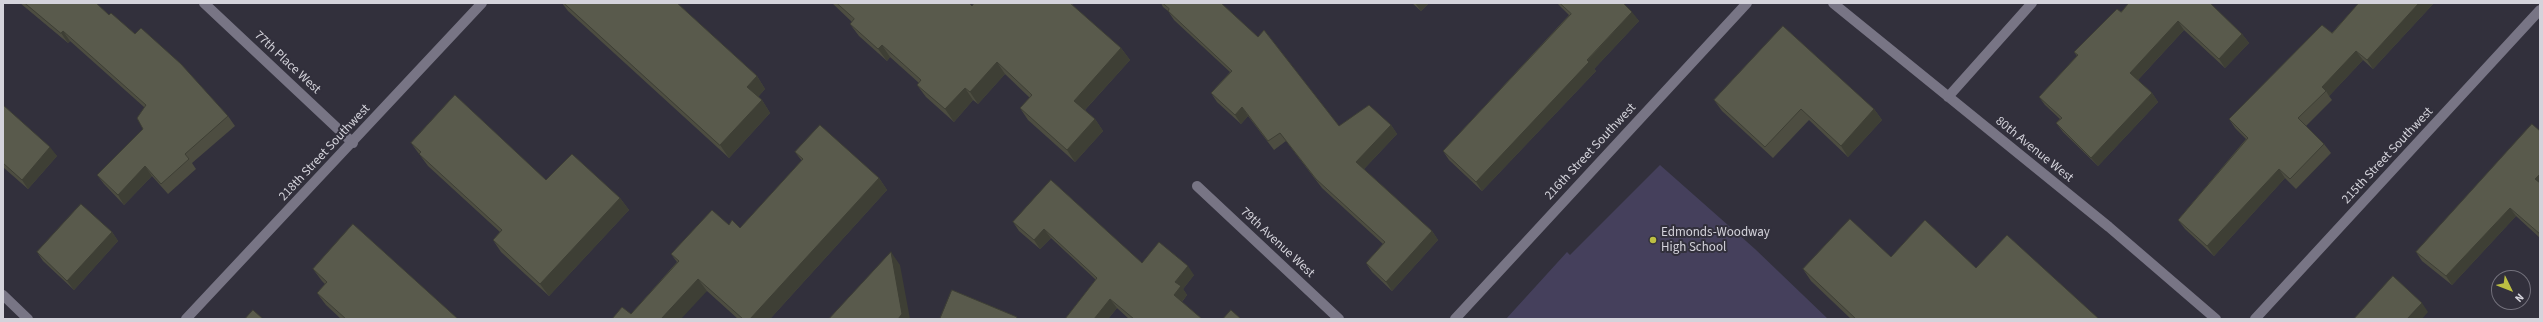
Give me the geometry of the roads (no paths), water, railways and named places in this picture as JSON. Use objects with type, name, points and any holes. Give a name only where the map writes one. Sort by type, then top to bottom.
[{"type":"street","name":"77th Place West","points":[[204,3],[353,143]]},
{"type":"street","name":"218th Street Southwest","points":[[186,319],[353,143],[482,3]]},
{"type":"street","name":"216th Street Southwest","points":[[1455,319],[1747,3]]},
{"type":"street","name":"80th Avenue West","points":[[1833,3],[2109,226],[2216,319]]},
{"type":"street","points":[[1948,97],[2032,3]]},
{"type":"street","name":"215th Street Southwest","points":[[2255,319],[2540,10]]},
{"type":"street","name":"79th Avenue West","points":[[1197,186],[1339,319]]},
{"type":"street","points":[[3,296],[28,319]]},
{"type":"place","name":"Edmonds-Woodway High School","points":[[1653,240]]}]
